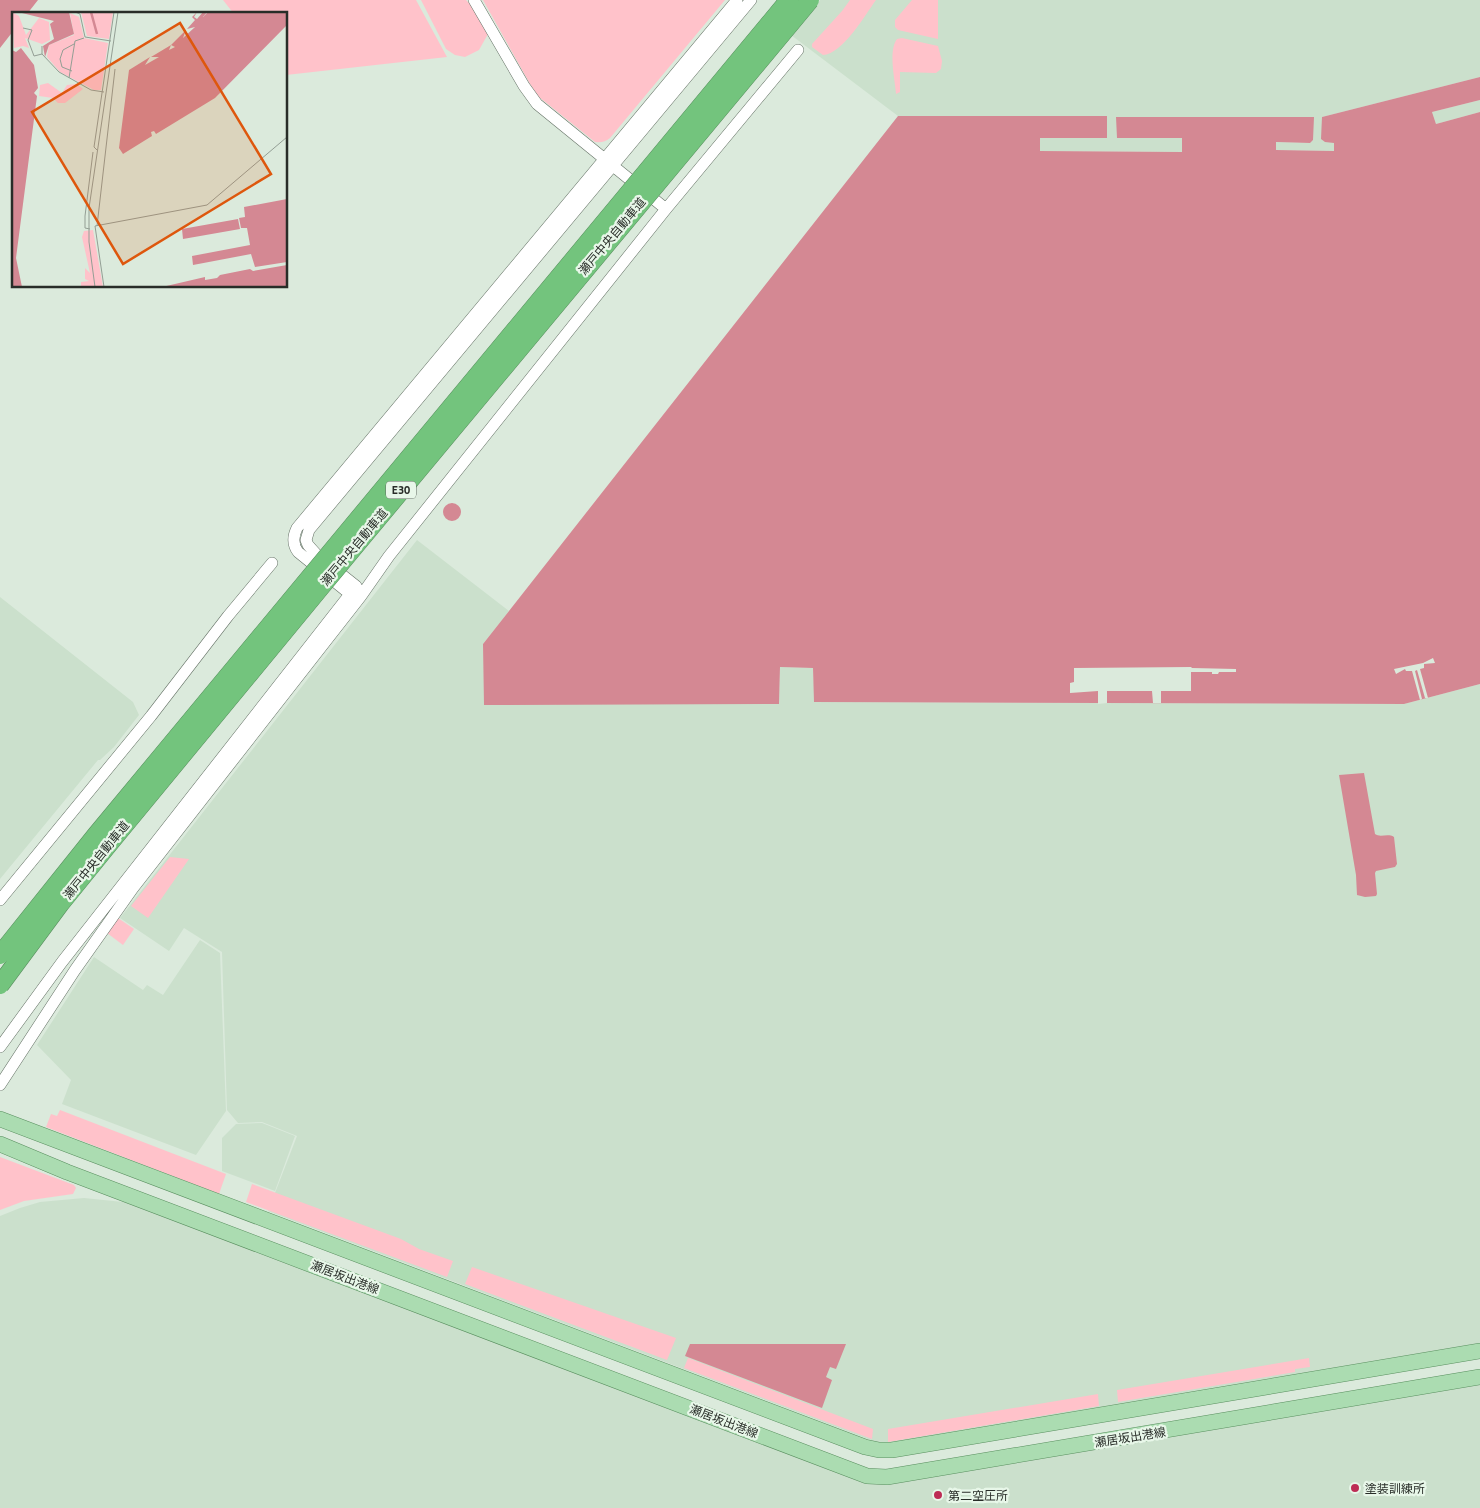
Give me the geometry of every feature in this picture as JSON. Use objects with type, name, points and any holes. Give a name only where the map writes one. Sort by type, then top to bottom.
[{"type":"highway","name":"瀬戸中央自動車道","points":[[0,955],[107,820],[789,0]]},
{"type":"highway","name":"瀬戸中央自動車道","points":[[0,985],[60,904],[120,831],[810,0]]},
{"type":"main road","name":"瀬居坂出港線","points":[[0,1119],[856,1443],[879,1450],[892,1450],[1480,1350]]},
{"type":"main road","name":"瀬居坂出港線","points":[[0,1144],[67,1172],[876,1478],[1185,1428],[1480,1377]]},
{"type":"street","points":[[474,0],[530,96],[546,112],[666,209]]},
{"type":"street","points":[[608,163],[737,0]]},
{"type":"street","points":[[356,592],[298,552],[294,543],[297,528],[608,163],[751,0]]},
{"type":"street","points":[[0,1046],[62,962],[356,592],[389,556],[666,209],[798,50]]},
{"type":"street","points":[[0,900],[134,737],[272,562]]},
{"type":"street","points":[[0,1085],[75,970],[133,888],[356,592]]},
{"type":"shaded area","points":[[0,0],[38,0],[29,12],[12,12],[12,33],[0,48]]},
{"type":"shaded area","points":[[223,0],[416,0],[447,57],[288,75],[288,12],[232,12]]},
{"type":"shaded area","points":[[421,0],[466,0],[488,34],[479,50],[465,57],[455,55],[446,49]]},
{"type":"shaded area","points":[[483,0],[725,0],[610,138],[605,141],[595,142],[539,97]]},
{"type":"shaded area","points":[[820,0],[1480,0],[1480,77],[1322,117],[1335,142],[1334,151],[1276,150],[1276,142],[1310,143],[1313,140],[1313,117],[1117,117],[1117,138],[1183,138],[1183,152],[1040,151],[1040,138],[1107,138],[1107,116],[898,116],[791,35]]},
{"type":"shaded area","points":[[850,0],[876,0],[846,41],[831,53],[823,55],[812,47],[812,44]]},
{"type":"shaded area","points":[[912,0],[938,0],[938,39],[898,30],[895,27],[895,20]]},
{"type":"shaded area","points":[[902,38],[938,46],[942,61],[941,69],[936,73],[900,72],[900,92],[896,94],[893,51],[897,39]]},
{"type":"shaded area","points":[[1480,77],[1480,100],[1432,112],[1436,124],[1480,112],[1480,684],[1404,704],[814,702],[813,668],[780,667],[779,704],[484,705],[483,644],[898,116],[1107,116],[1107,138],[1040,138],[1040,151],[1182,152],[1182,138],[1117,138],[1116,117],[1314,117],[1313,140],[1310,143],[1276,142],[1276,150],[1334,151],[1334,143],[1325,142],[1321,139],[1322,117]]},
{"type":"shaded area","points":[[1480,100],[1480,112],[1436,124],[1432,112]]},
{"type":"shaded area","points":[[448,503],[456,503],[461,508],[459,519],[448,521],[443,516],[443,508]]},
{"type":"shaded area","points":[[417,540],[509,611],[483,644],[779,704],[780,667],[813,668],[815,702],[1404,704],[1480,684],[1480,1343],[881,1444],[268,1211],[297,1136],[262,1122],[238,1123],[227,1110],[222,952],[184,928],[169,951],[120,918]]},
{"type":"shaded area","points":[[0,597],[133,702],[139,715],[114,747],[98,760],[0,879]]},
{"type":"shaded area","points":[[1364,773],[1375,834],[1394,837],[1397,864],[1395,867],[1376,871],[1377,894],[1376,896],[1365,897],[1357,895],[1356,875],[1339,775]]},
{"type":"shaded area","points":[[170,857],[189,859],[148,918],[131,906]]},
{"type":"shaded area","points":[[118,918],[134,929],[123,945],[107,933]]},
{"type":"shaded area","points":[[200,940],[220,953],[226,1111],[196,1155],[62,1104],[71,1080],[37,1045],[94,957],[143,990],[147,985],[163,995]]},
{"type":"shaded area","points":[[60,1110],[226,1174],[219,1194],[46,1127],[51,1114],[57,1116]]},
{"type":"shaded area","points":[[262,1123],[295,1136],[275,1191],[222,1171],[222,1138],[236,1124]]},
{"type":"shaded area","points":[[0,1157],[74,1185],[76,1188],[73,1194],[24,1201],[0,1210]]},
{"type":"shaded area","points":[[252,1184],[401,1239],[419,1249],[453,1261],[447,1277],[246,1202]]},
{"type":"shaded area","points":[[84,1198],[123,1202],[124,1200],[877,1483],[1480,1383],[1480,1508],[0,1508],[0,1216],[40,1202]]},
{"type":"shaded area","points":[[472,1267],[676,1338],[667,1360],[465,1284]]},
{"type":"shaded area","points":[[690,1344],[846,1344],[836,1369],[830,1367],[826,1377],[832,1380],[822,1408],[685,1356]]},
{"type":"shaded area","points":[[688,1358],[873,1429],[872,1439],[684,1368]]},
{"type":"shaded area","points":[[1309,1358],[1310,1367],[1295,1369],[1295,1372],[1118,1402],[1117,1390]]},
{"type":"shaded area","points":[[1098,1394],[1099,1406],[888,1442],[888,1429]]},
{"type":"pier","points":[[1433,658],[1435,663],[1424,664],[1424,668],[1420,669],[1428,698],[1425,698],[1417,670],[1415,671],[1422,699],[1420,700],[1412,671],[1406,671],[1405,669],[1396,674],[1394,669],[1423,663]]},
{"type":"pier","points":[[1191,667],[1236,669],[1236,672],[1212,674],[1212,672],[1191,672],[1191,691],[1161,691],[1161,703],[1153,703],[1152,691],[1107,691],[1107,703],[1098,704],[1098,691],[1070,693],[1070,683],[1074,682],[1074,668]]},
{"type":"railway","points":[[0,973],[55,900],[103,841],[801,0]]},
{"type":"place","name":"塗装訓練所","points":[[1355,1488]]},
{"type":"place","name":"第二空圧所","points":[[938,1495]]}]
